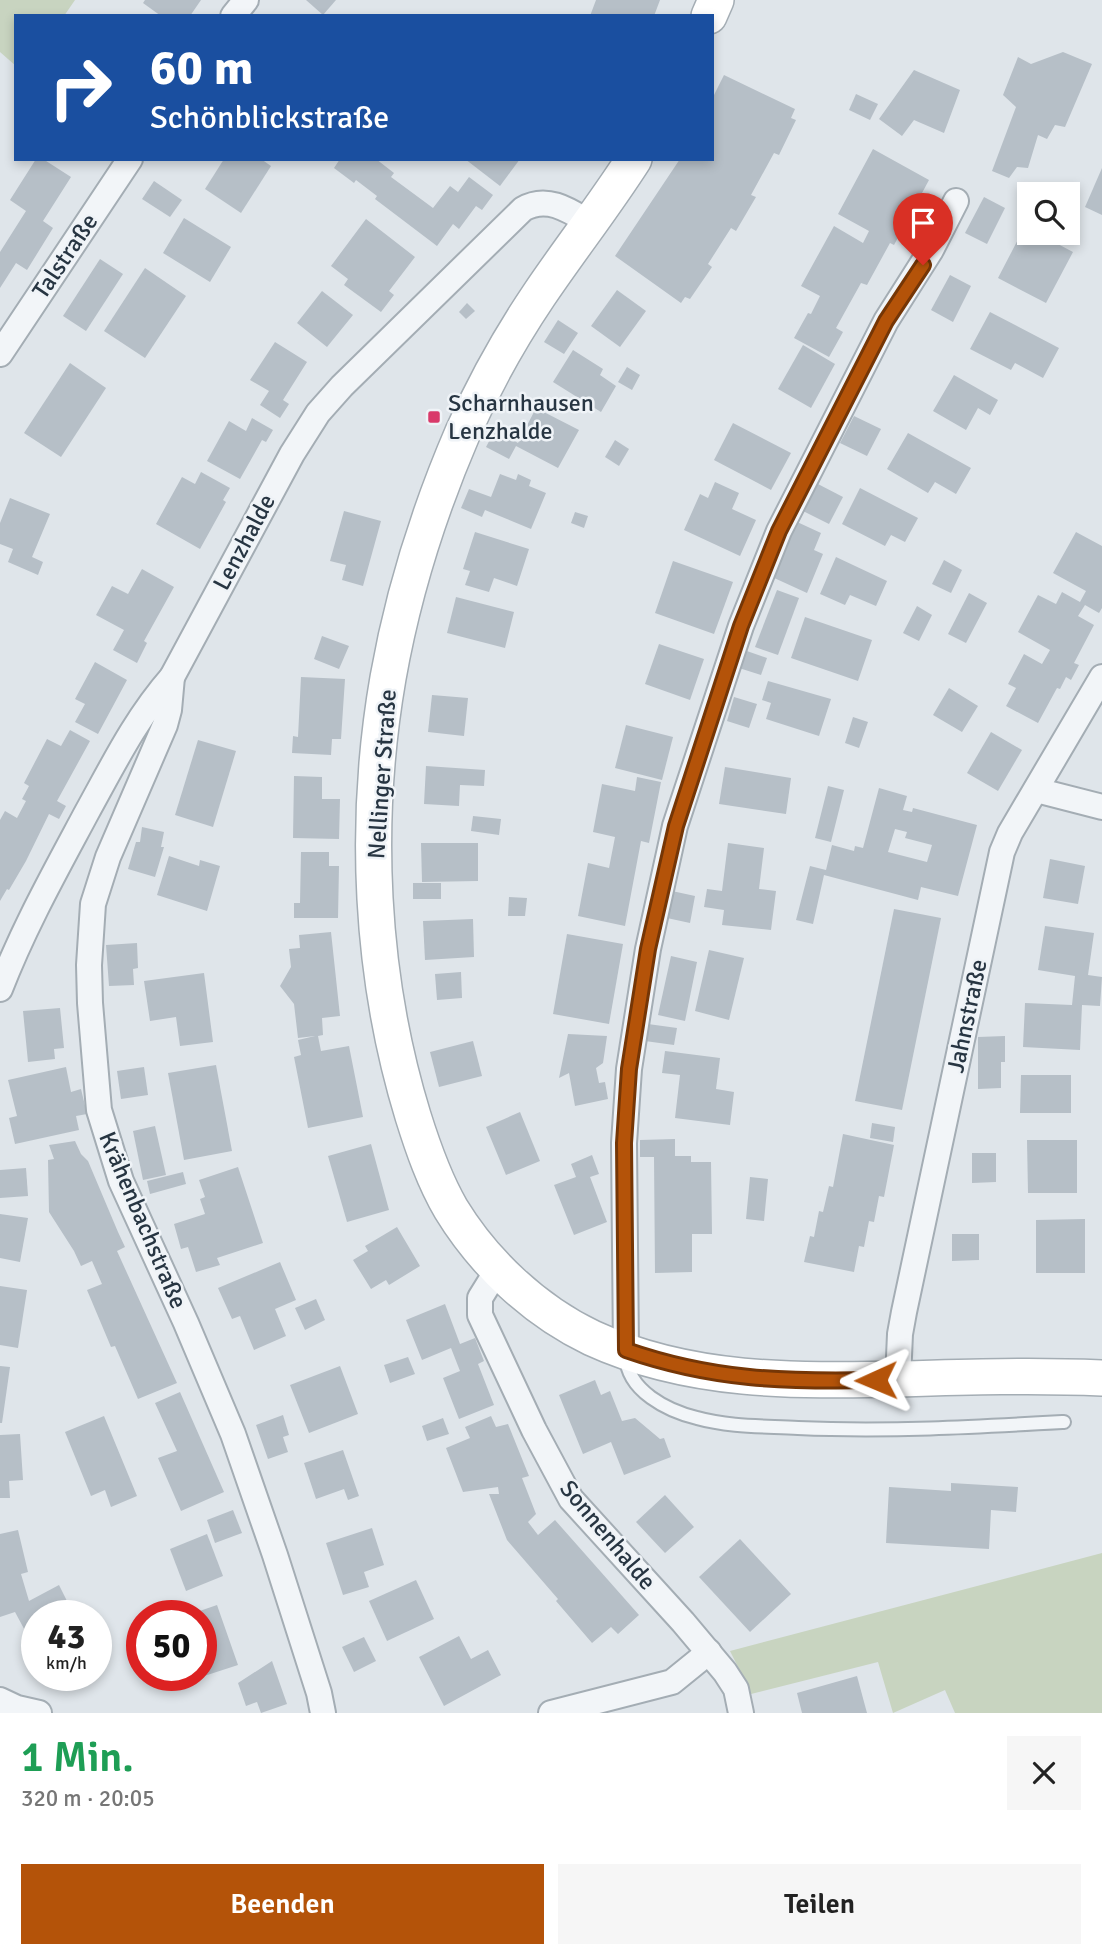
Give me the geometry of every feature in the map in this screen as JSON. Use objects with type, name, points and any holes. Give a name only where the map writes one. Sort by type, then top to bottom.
[{"type":"main road","name":"Nellinger Straße","points":[[633,161],[536,299],[501,357],[448,471],[425,532],[403,604],[388,677],[378,759],[375,835],[377,925],[386,1004],[396,1058],[422,1144],[444,1197],[471,1239],[498,1269],[553,1315],[593,1338],[626,1350],[677,1367],[737,1377],[830,1381],[1046,1376],[1102,1378]]},
{"type":"street","points":[[235,14],[246,0]]},
{"type":"street","name":"Talstraße","points":[[0,354],[129,161]]},
{"type":"street","points":[[626,1350],[624,1143],[629,1069],[648,949],[676,826],[741,626],[779,531],[886,321],[931,250],[956,201]]},
{"type":"street","name":"Lenzhalde","points":[[0,989],[32,916],[103,784],[145,708],[172,677],[292,454],[318,413],[342,386],[523,209],[538,204],[557,205],[590,223]]},
{"type":"street","name":"Krähenbachstraße","points":[[172,677],[165,725],[108,858],[93,904],[89,965],[97,1098],[121,1181],[233,1434],[275,1555],[323,1713]]},
{"type":"street","name":"Jahnstraße","points":[[898,1379],[904,1312],[1002,852],[1010,833],[1102,677]]},
{"type":"street","points":[[1036,790],[1102,807]]},
{"type":"street","name":"Sonnenhalde","points":[[498,1269],[480,1298],[480,1315],[557,1475],[582,1512],[709,1652],[736,1689],[741,1713]]},
{"type":"street","points":[[551,1713],[672,1682],[709,1652]]},
{"type":"street","points":[[0,1700],[17,1708],[39,1713]]},
{"type":"lane","points":[[626,1350],[629,1372],[645,1392],[665,1406],[705,1420],[765,1426],[894,1430],[1064,1422]]},
{"type":"green space","points":[[0,0],[75,0],[65,14],[14,14],[14,64],[0,52]]},
{"type":"green space","points":[[1102,1553],[1102,1713],[955,1713],[945,1690],[893,1713],[878,1662],[747,1695],[742,1675],[730,1651]]},
{"type":"building","points":[[145,0],[201,0],[191,14],[158,14],[143,3]]},
{"type":"building","points":[[306,0],[336,0],[322,14]]},
{"type":"building","points":[[596,0],[660,0],[655,14],[591,14]]},
{"type":"building","points":[[1063,52],[1092,64],[1065,127],[1055,125],[1047,139],[1038,135],[1028,168],[1017,167],[1009,178],[992,171],[1016,107],[1003,95],[1018,57],[1031,64]]},
{"type":"building","points":[[914,70],[960,90],[944,133],[914,120],[902,136],[879,119]]},
{"type":"building","points":[[724,75],[795,109],[791,118],[796,120],[779,155],[774,153],[751,195],[756,197],[736,231],[731,228],[708,264],[712,267],[690,299],[685,297],[681,303],[615,256],[679,161],[714,161],[714,95]]},
{"type":"building","points":[[856,94],[878,104],[870,120],[849,110]]},
{"type":"building","points":[[873,149],[929,180],[894,245],[890,243],[867,285],[861,283],[836,328],[843,332],[829,357],[794,338],[820,296],[801,286],[834,226],[863,243],[869,231],[838,214]]},
{"type":"building","points":[[35,161],[46,161],[71,177],[43,221],[53,228],[27,270],[16,263],[0,288],[0,252],[26,211],[10,200]]},
{"type":"building","points":[[223,161],[264,161],[271,166],[241,213],[205,189]]},
{"type":"building","points":[[339,161],[379,161],[394,173],[391,177],[433,208],[450,186],[458,192],[469,177],[493,195],[482,210],[476,206],[459,229],[453,224],[437,246],[375,199],[377,196],[356,180],[354,183],[334,168]]},
{"type":"building","points":[[468,161],[519,161],[500,186]]},
{"type":"building","points":[[1102,168],[1102,215],[1085,207]]},
{"type":"building","points":[[154,181],[182,200],[170,217],[142,199]]},
{"type":"building","points":[[984,197],[1005,208],[987,244],[965,233]]},
{"type":"building","points":[[184,218],[231,247],[210,282],[163,253]]},
{"type":"building","points":[[366,219],[415,257],[389,291],[394,295],[381,312],[344,285],[348,279],[331,266]]},
{"type":"building","points":[[1017,241],[1017,245],[1060,245],[1073,252],[1046,303],[998,278]]},
{"type":"building","points":[[100,259],[123,274],[86,331],[63,316]]},
{"type":"building","points":[[145,268],[186,296],[145,358],[104,331]]},
{"type":"building","points":[[950,275],[971,286],[953,322],[931,310]]},
{"type":"building","points":[[617,290],[646,311],[620,347],[591,326]]},
{"type":"building","points":[[322,291],[353,315],[327,347],[297,323]]},
{"type":"building","points":[[467,303],[475,311],[466,319],[459,312]]},
{"type":"building","points":[[990,312],[1059,348],[1043,378],[1015,363],[1011,370],[970,349]]},
{"type":"building","points":[[558,320],[578,333],[564,354],[544,342]]},
{"type":"building","points":[[275,342],[307,362],[283,400],[289,404],[280,418],[260,405],[269,391],[250,380]]},
{"type":"building","points":[[803,345],[835,364],[811,408],[778,389]]},
{"type":"building","points":[[573,350],[603,369],[600,375],[616,386],[601,412],[553,382]]},
{"type":"building","points":[[70,363],[106,388],[61,457],[24,433]]},
{"type":"building","points":[[627,367],[640,375],[632,390],[618,382]]},
{"type":"building","points":[[954,375],[998,400],[990,415],[978,408],[966,430],[933,411]]},
{"type":"building","points":[[536,408],[579,430],[558,468],[516,446],[509,459],[486,447],[495,430],[518,443]]},
{"type":"building","points":[[854,416],[881,429],[867,456],[840,443]]},
{"type":"building","points":[[252,418],[273,430],[266,442],[262,440],[240,479],[207,461],[229,421],[246,431]]},
{"type":"building","points":[[733,423],[791,453],[771,490],[714,460]]},
{"type":"building","points":[[908,433],[971,468],[956,494],[935,482],[928,493],[887,469]]},
{"type":"building","points":[[615,440],[629,449],[619,466],[605,457]]},
{"type":"building","points":[[201,472],[230,488],[223,500],[226,502],[200,549],[156,524],[182,477],[195,484]]},
{"type":"building","points":[[500,474],[516,480],[518,474],[531,480],[529,486],[546,493],[531,529],[485,510],[482,517],[461,508],[469,489],[491,497]]},
{"type":"building","points":[[715,482],[739,493],[732,509],[756,520],[740,556],[684,530],[700,494],[708,498]]},
{"type":"building","points":[[816,483],[843,497],[829,524],[803,511]]},
{"type":"building","points":[[860,488],[918,518],[905,542],[891,535],[885,546],[842,524]]},
{"type":"building","points":[[10,498],[50,514],[32,557],[43,562],[38,575],[8,562],[13,549],[0,544],[0,523]]},
{"type":"building","points":[[344,511],[381,521],[363,586],[342,580],[346,565],[330,561]]},
{"type":"building","points":[[575,512],[588,516],[584,528],[571,523]]},
{"type":"building","points":[[795,521],[821,533],[814,550],[823,554],[807,593],[772,577]]},
{"type":"building","points":[[475,532],[529,549],[517,586],[494,578],[489,592],[465,585],[470,571],[463,569]]},
{"type":"building","points":[[1076,532],[1102,546],[1102,608],[1099,613],[1085,605],[1078,616],[1094,625],[1074,663],[1079,665],[1071,680],[1066,677],[1060,689],[1057,688],[1038,723],[1006,706],[1016,688],[1008,684],[1024,654],[1042,664],[1050,650],[1018,632],[1038,595],[1056,604],[1062,592],[1080,602],[1086,591],[1053,573]]},
{"type":"building","points":[[836,557],[887,581],[876,606],[850,595],[845,605],[820,594]]},
{"type":"building","points":[[944,560],[962,570],[951,593],[932,584]]},
{"type":"building","points":[[673,561],[733,582],[714,634],[655,613]]},
{"type":"building","points":[[142,569],[174,587],[144,641],[147,643],[137,663],[113,650],[124,630],[96,615],[112,586],[128,594]]},
{"type":"building","points":[[777,590],[799,598],[778,655],[755,647]]},
{"type":"building","points":[[969,593],[987,603],[966,643],[948,634]]},
{"type":"building","points":[[456,597],[514,612],[505,648],[447,633]]},
{"type":"building","points":[[917,606],[932,615],[919,641],[903,633]]},
{"type":"building","points":[[805,617],[872,640],[858,681],[791,658]]},
{"type":"building","points":[[322,636],[349,646],[339,669],[314,659]]},
{"type":"building","points":[[659,644],[704,659],[690,700],[645,684]]},
{"type":"building","points":[[744,650],[767,658],[761,675],[739,668]]},
{"type":"building","points":[[95,662],[127,680],[98,734],[75,722],[85,704],[75,699]]},
{"type":"building","points":[[301,677],[345,679],[341,739],[332,739],[331,755],[292,753],[293,736],[298,737]]},
{"type":"building","points":[[768,681],[831,699],[819,736],[766,719],[771,703],[762,700]]},
{"type":"building","points":[[949,688],[978,706],[962,732],[933,715]]},
{"type":"building","points":[[432,695],[468,698],[464,736],[428,732]]},
{"type":"building","points":[[734,697],[757,704],[749,728],[727,721]]},
{"type":"building","points":[[853,717],[868,722],[859,748],[845,743]]},
{"type":"building","points":[[626,725],[673,737],[662,780],[615,768]]},
{"type":"building","points":[[70,730],[90,741],[57,801],[66,806],[59,819],[49,814],[26,861],[0,901],[0,820],[5,811],[17,818],[26,801],[22,799],[29,786],[24,783],[47,739],[61,746]]},
{"type":"building","points":[[991,732],[1022,750],[998,791],[967,773]]},
{"type":"building","points":[[198,740],[236,751],[213,827],[175,815]]},
{"type":"building","points":[[426,766],[485,770],[484,786],[460,785],[459,806],[424,804]]},
{"type":"building","points":[[725,767],[791,778],[786,814],[719,804]]},
{"type":"building","points":[[294,776],[322,777],[322,799],[340,799],[339,839],[293,838]]},
{"type":"building","points":[[637,777],[661,782],[649,843],[641,841],[625,926],[578,916],[588,863],[609,868],[615,837],[593,832],[602,784],[635,791]]},
{"type":"building","points":[[828,786],[844,790],[831,842],[815,838]]},
{"type":"building","points":[[879,788],[907,796],[903,810],[912,812],[913,808],[977,825],[958,896],[921,887],[918,900],[824,875],[813,924],[796,920],[810,866],[826,870],[832,845],[854,851],[855,846],[863,848]],"holes":[[[895,829],[907,832],[905,838],[932,845],[927,862],[888,852]]]},
{"type":"building","points":[[473,816],[501,819],[499,835],[471,831]]},
{"type":"building","points":[[142,827],[164,832],[161,847],[164,847],[155,877],[128,869],[136,842],[140,842]]},
{"type":"building","points":[[421,843],[478,843],[478,881],[422,882]]},
{"type":"building","points":[[728,843],[764,848],[759,889],[776,891],[771,930],[722,925],[724,910],[704,907],[707,889],[722,891]]},
{"type":"building","points":[[301,852],[329,852],[329,866],[339,866],[338,918],[294,918],[294,903],[300,903]]},
{"type":"building","points":[[169,856],[199,866],[200,860],[220,866],[207,911],[157,895]]},
{"type":"building","points":[[1050,859],[1085,866],[1078,904],[1043,898]]},
{"type":"building","points":[[413,883],[441,883],[441,899],[413,899]]},
{"type":"building","points":[[672,891],[695,896],[690,923],[667,918]]},
{"type":"building","points":[[509,897],[527,898],[525,916],[508,916]]},
{"type":"building","points":[[894,909],[941,918],[902,1110],[855,1101]]},
{"type":"building","points":[[473,919],[474,957],[425,960],[423,921]]},
{"type":"building","points":[[1045,926],[1094,933],[1088,975],[1102,977],[1100,1006],[1082,1005],[1080,1050],[1023,1047],[1025,1003],[1072,1005],[1075,976],[1038,970]]},
{"type":"building","points":[[331,932],[340,1016],[322,1018],[323,1035],[318,1036],[321,1051],[349,1046],[363,1117],[308,1128],[294,1057],[301,1055],[298,1040],[315,1036],[298,1038],[294,1004],[280,986],[291,967],[289,949],[300,948],[299,935]]},
{"type":"building","points":[[567,934],[623,944],[609,1024],[553,1014]]},
{"type":"building","points":[[137,943],[138,968],[133,969],[134,985],[109,986],[106,945]]},
{"type":"building","points":[[709,950],[744,958],[729,1020],[695,1011]]},
{"type":"building","points":[[671,956],[697,962],[685,1021],[658,1015]]},
{"type":"building","points":[[461,972],[462,998],[437,1000],[435,974]]},
{"type":"building","points":[[204,973],[213,1042],[180,1046],[176,1017],[150,1021],[144,981]]},
{"type":"building","points":[[60,1008],[64,1048],[54,1049],[55,1059],[28,1062],[23,1011]]},
{"type":"building","points":[[648,1024],[677,1028],[674,1045],[645,1041]]},
{"type":"building","points":[[568,1034],[607,1036],[603,1063],[596,1068],[599,1083],[605,1082],[608,1099],[575,1106],[569,1073],[559,1078]]},
{"type":"building","points":[[1005,1036],[1001,1088],[978,1089],[978,1037]]},
{"type":"building","points":[[473,1041],[482,1076],[439,1087],[430,1052]]},
{"type":"building","points":[[665,1051],[720,1058],[716,1089],[734,1092],[730,1125],[675,1118],[680,1075],[662,1073]]},
{"type":"building","points":[[216,1065],[232,1151],[184,1160],[168,1073]]},
{"type":"building","points":[[66,1067],[71,1092],[81,1089],[87,1114],[76,1116],[79,1130],[15,1144],[9,1118],[17,1116],[8,1080]]},
{"type":"building","points":[[144,1067],[148,1095],[121,1099],[117,1071]]},
{"type":"building","points":[[1021,1075],[1071,1075],[1071,1113],[1020,1113]]},
{"type":"building","points":[[520,1112],[540,1161],[506,1175],[486,1127]]},
{"type":"building","points":[[872,1123],[895,1127],[893,1142],[870,1138]]},
{"type":"building","points":[[155,1126],[166,1175],[143,1180],[133,1131]]},
{"type":"building","points":[[843,1134],[894,1145],[884,1197],[879,1196],[874,1222],[869,1221],[864,1247],[859,1246],[854,1272],[804,1262],[810,1236],[814,1237],[819,1211],[823,1212],[829,1186],[833,1187]]},
{"type":"building","points":[[675,1139],[675,1156],[691,1156],[691,1162],[711,1162],[712,1234],[692,1234],[692,1272],[655,1273],[654,1157],[640,1157],[640,1140]]},
{"type":"building","points":[[1027,1140],[1077,1140],[1077,1193],[1028,1193]]},
{"type":"building","points":[[75,1141],[88,1161],[125,1247],[117,1251],[177,1383],[138,1399],[115,1346],[111,1347],[87,1290],[102,1284],[92,1261],[81,1266],[49,1212],[48,1160],[54,1159],[49,1145]]},
{"type":"building","points":[[371,1144],[389,1210],[347,1222],[328,1156]]},
{"type":"building","points":[[972,1153],[996,1153],[996,1182],[972,1183]]},
{"type":"building","points":[[592,1155],[599,1174],[590,1177],[607,1222],[574,1235],[554,1185],[576,1177],[571,1164]]},
{"type":"building","points":[[238,1167],[263,1243],[217,1258],[220,1265],[196,1272],[188,1247],[181,1249],[174,1224],[205,1214],[200,1199],[205,1197],[199,1180]]},
{"type":"building","points":[[26,1168],[28,1196],[0,1198],[0,1170]]},
{"type":"building","points":[[183,1172],[186,1184],[150,1194],[147,1181]]},
{"type":"building","points":[[750,1177],[768,1179],[764,1221],[746,1219]]},
{"type":"building","points":[[0,1214],[28,1218],[20,1262],[0,1258]]},
{"type":"building","points":[[1085,1219],[1085,1273],[1036,1273],[1036,1220]]},
{"type":"building","points":[[397,1227],[420,1266],[389,1285],[386,1280],[371,1289],[353,1260],[368,1251],[365,1246]]},
{"type":"building","points":[[952,1234],[979,1234],[979,1260],[952,1261]]},
{"type":"building","points":[[280,1262],[296,1300],[275,1309],[286,1336],[254,1350],[240,1316],[232,1319],[218,1288]]},
{"type":"building","points":[[0,1286],[27,1290],[18,1348],[0,1345]]},
{"type":"building","points":[[316,1299],[325,1320],[305,1330],[295,1308]]},
{"type":"building","points":[[445,1304],[460,1344],[475,1338],[484,1361],[478,1364],[494,1405],[459,1419],[443,1378],[460,1371],[451,1348],[422,1360],[406,1320]]},
{"type":"building","points":[[408,1357],[415,1374],[390,1383],[384,1365]]},
{"type":"building","points":[[0,1366],[10,1367],[2,1423],[0,1423]]},
{"type":"building","points":[[340,1366],[358,1414],[309,1433],[290,1385]]},
{"type":"building","points":[[595,1380],[601,1395],[610,1391],[622,1421],[635,1418],[660,1439],[664,1438],[671,1457],[624,1475],[611,1442],[583,1454],[559,1395]]},
{"type":"building","points":[[180,1392],[224,1492],[181,1511],[158,1458],[177,1451],[155,1403]]},
{"type":"building","points":[[283,1415],[289,1435],[283,1437],[288,1452],[268,1459],[256,1425]]},
{"type":"building","points":[[104,1416],[137,1496],[111,1507],[105,1490],[91,1496],[65,1432]]},
{"type":"building","points":[[491,1416],[496,1427],[508,1424],[529,1476],[522,1478],[536,1514],[528,1522],[538,1535],[555,1520],[639,1615],[618,1634],[611,1627],[592,1643],[556,1601],[558,1599],[507,1540],[489,1494],[499,1494],[498,1487],[463,1492],[446,1448],[470,1438],[465,1427]]},
{"type":"building","points":[[443,1418],[449,1434],[427,1441],[422,1426]]},
{"type":"building","points":[[20,1434],[23,1480],[9,1481],[10,1498],[0,1498],[0,1435]]},
{"type":"building","points":[[343,1450],[359,1496],[348,1500],[344,1489],[316,1499],[304,1463]]},
{"type":"building","points":[[951,1483],[1018,1487],[1016,1512],[991,1510],[989,1549],[886,1543],[889,1487],[951,1491]]},
{"type":"building","points":[[665,1495],[694,1527],[665,1553],[636,1522]]},
{"type":"building","points":[[233,1510],[242,1533],[215,1543],[207,1520]]},
{"type":"building","points":[[372,1528],[384,1565],[364,1572],[369,1587],[343,1595],[326,1543]]},
{"type":"building","points":[[18,1530],[28,1572],[21,1574],[29,1600],[21,1600],[21,1623],[15,1612],[0,1617],[0,1534]]},
{"type":"building","points":[[207,1534],[223,1576],[186,1591],[170,1549]]},
{"type":"building","points":[[740,1539],[791,1594],[750,1632],[699,1577]]},
{"type":"building","points":[[416,1580],[434,1619],[387,1641],[369,1601]]},
{"type":"building","points":[[59,1585],[66,1600],[31,1600]]},
{"type":"building","points":[[217,1605],[238,1665],[217,1672]]},
{"type":"building","points":[[459,1636],[471,1659],[488,1650],[501,1675],[444,1706],[419,1657]]},
{"type":"building","points":[[364,1637],[376,1661],[354,1672],[342,1647]]},
{"type":"building","points":[[272,1661],[287,1704],[261,1713],[257,1702],[246,1706],[238,1683]]},
{"type":"building","points":[[857,1676],[867,1713],[802,1713],[797,1693]]},
{"type":"place","name":"Scharnhausen Lenzhalde","points":[[434,417]]},
{"type":"route","points":[[876,1380],[790,1380],[723,1375],[677,1367],[626,1350],[624,1143],[634,1026],[662,883],[691,776],[741,626],[779,531],[801,486],[886,321],[923,265]]}]
